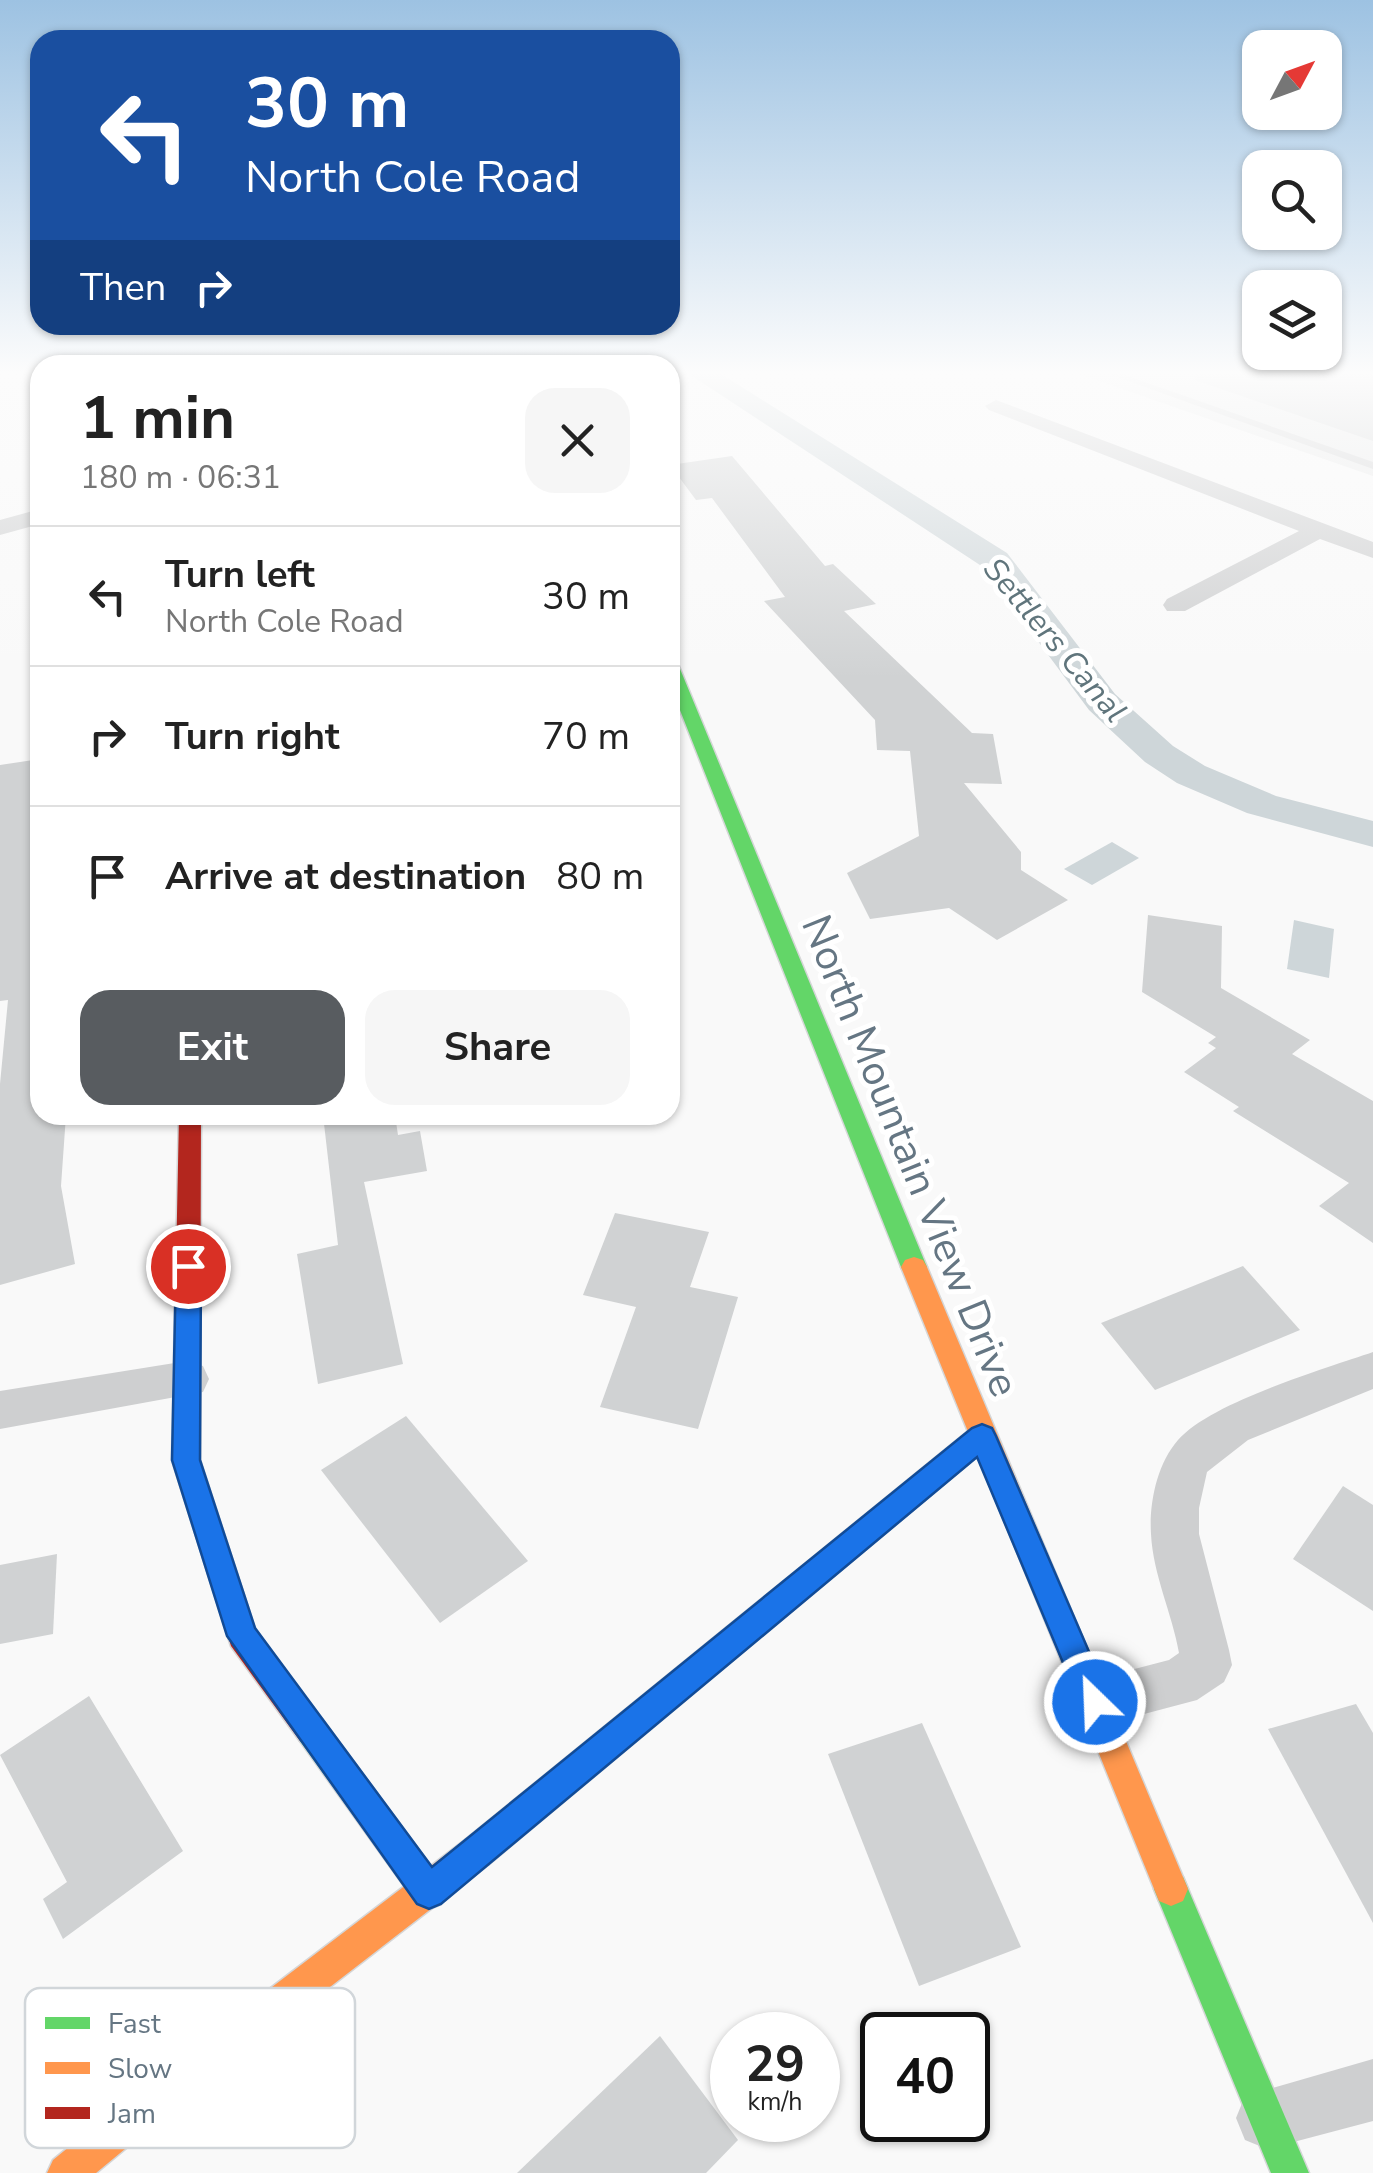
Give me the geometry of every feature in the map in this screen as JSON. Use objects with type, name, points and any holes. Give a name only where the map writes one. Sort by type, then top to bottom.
[{"type":"main road","name":"North Mountain View Drive","points":[[680,689],[982,1436],[1278,2146]]},
{"type":"main road","points":[[190,1125],[186,1460],[242,1636],[429,1892]]},
{"type":"main road","points":[[301,1988],[429,1892],[982,1436]]},
{"type":"main road","points":[[66,2173],[97,2148]]},
{"type":"street","points":[[1177,475],[1373,551]]},
{"type":"street","points":[[0,528],[30,519]]},
{"type":"street","points":[[1176,605],[1319,530]]},
{"type":"street","points":[[1095,1702],[1179,1682],[1206,1665],[1203,1632],[1182,1580],[1175,1541],[1175,1497],[1195,1452],[1232,1427],[1373,1370]]},
{"type":"street","points":[[0,1410],[187,1379]]},
{"type":"street","points":[[1278,2146],[1373,2090]]},
{"type":"shaded area","points":[[1112,842],[1139,858],[1092,885],[1064,869]]},
{"type":"shaded area","points":[[1294,920],[1334,929],[1329,978],[1287,969]]},
{"type":"building","points":[[680,475],[748,475],[825,566],[833,564],[876,604],[844,611],[972,733],[993,734],[1002,784],[964,783],[1021,852],[1021,870],[1068,900],[997,940],[949,908],[870,919],[847,873],[919,836],[910,751],[877,750],[875,720],[764,601],[785,597],[712,498],[696,500]]},
{"type":"building","points":[[30,760],[30,1125],[65,1125],[61,1186],[75,1264],[0,1285],[0,1084],[8,1000],[0,1001],[0,765]]},
{"type":"building","points":[[1148,915],[1222,926],[1221,988],[1310,1040],[1292,1054],[1373,1101],[1373,1243],[1319,1206],[1349,1183],[1233,1111],[1239,1107],[1184,1072],[1216,1048],[1208,1043],[1216,1037],[1142,992]]},
{"type":"building","points":[[324,1125],[396,1125],[398,1135],[420,1131],[427,1171],[364,1182],[403,1364],[318,1384],[297,1254],[338,1245]]},
{"type":"building","points":[[615,1213],[709,1232],[690,1287],[738,1297],[698,1429],[600,1407],[636,1307],[583,1295]]},
{"type":"building","points":[[1243,1266],[1300,1330],[1155,1390],[1101,1323]]},
{"type":"building","points":[[406,1416],[528,1561],[440,1623],[321,1470]]},
{"type":"building","points":[[1343,1486],[1373,1505],[1373,1611],[1293,1559]]},
{"type":"building","points":[[57,1554],[53,1634],[0,1644],[0,1565]]},
{"type":"building","points":[[89,1696],[183,1851],[63,1939],[43,1899],[67,1882],[0,1755]]},
{"type":"building","points":[[1356,1704],[1373,1733],[1373,1923],[1268,1729]]},
{"type":"building","points":[[922,1723],[1021,1947],[919,1986],[828,1754]]},
{"type":"building","points":[[660,2036],[710,2103],[710,2142],[736,2142],[706,2173],[517,2173]]},
{"type":"waterway","name":"Settlers Canal","points":[[862,475],[995,560],[1102,702],[1159,754],[1191,774],[1261,805],[1373,834]]},
{"type":"traffic: fast","points":[[680,689],[914,1267]]},
{"type":"traffic: fast","points":[[311,1730],[429,1892]]},
{"type":"traffic: fast","points":[[1171,1889],[1290,2173]]},
{"type":"traffic: slow","points":[[914,1267],[1171,1889]]},
{"type":"traffic: slow","points":[[300,1988],[477,1852]]},
{"type":"traffic: slow","points":[[66,2173],[97,2148]]},
{"type":"traffic: jam","points":[[190,1125],[186,1460],[242,1636],[311,1730]]},
{"type":"traffic: jam","points":[[477,1852],[982,1436]]},
{"type":"route","points":[[188,1266],[186,1460],[242,1636],[429,1892],[982,1436],[1095,1702]]}]
